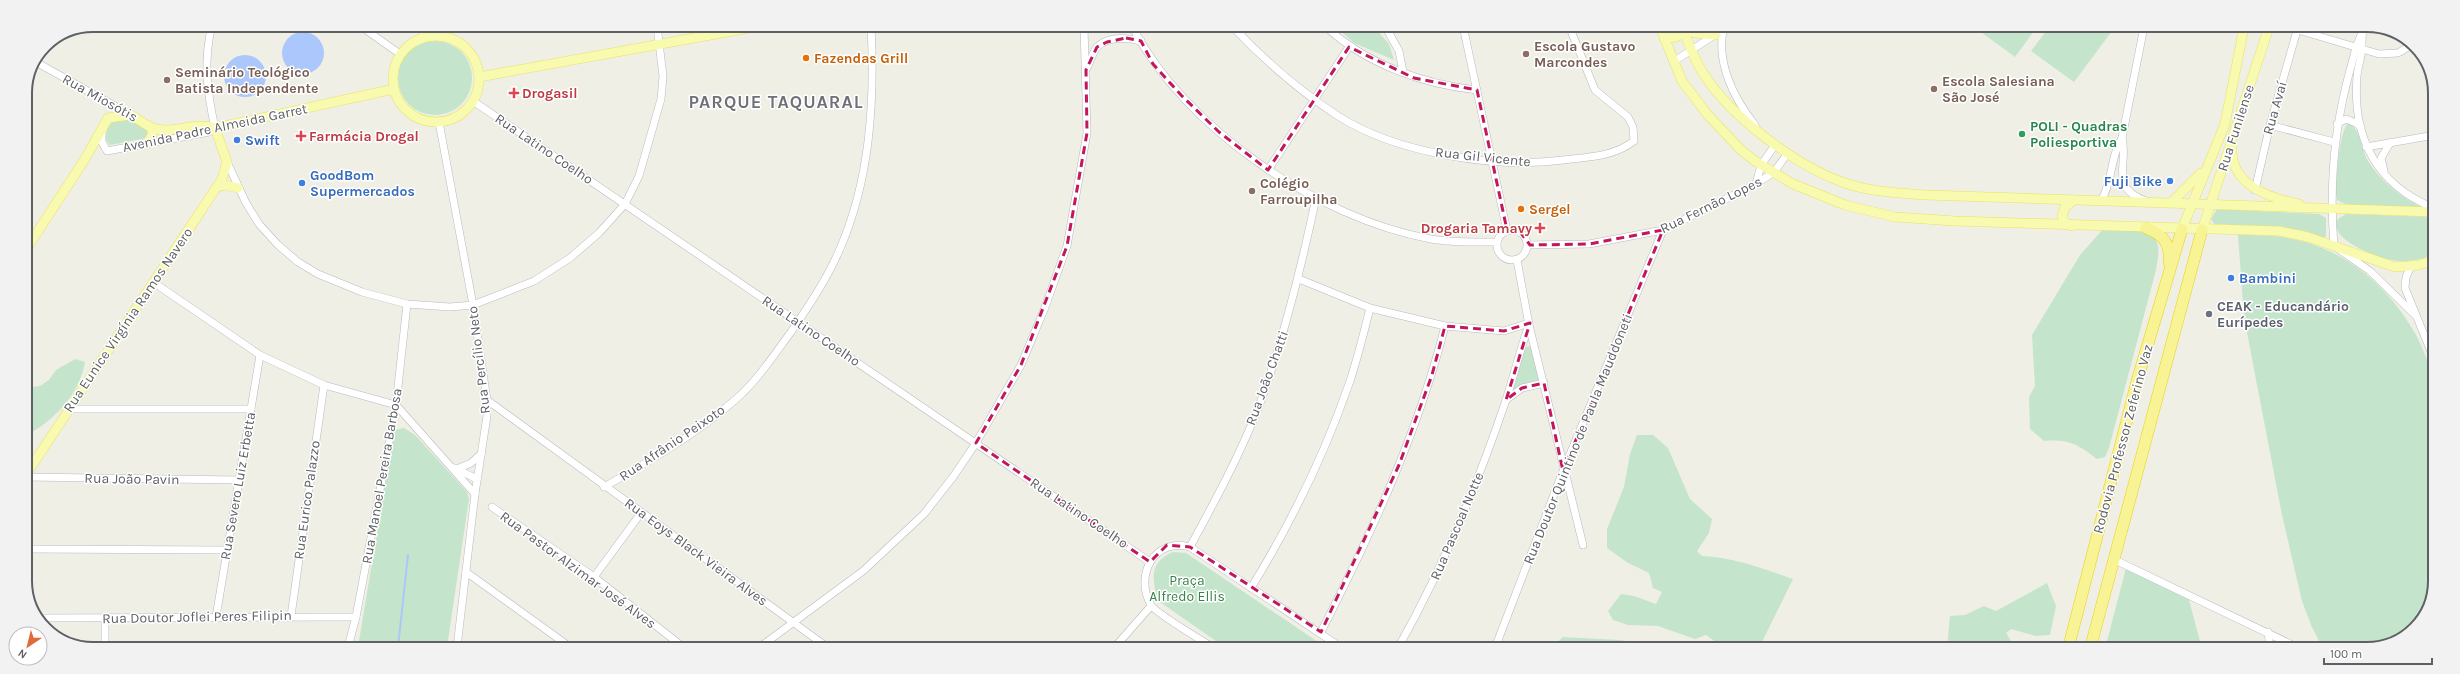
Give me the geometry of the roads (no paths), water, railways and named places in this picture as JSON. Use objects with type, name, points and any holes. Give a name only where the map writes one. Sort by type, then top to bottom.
[{"type":"highway","points":[[2146,228],[2161,235],[2169,248],[2165,290]]},
{"type":"highway","name":"Rodovia Professor Zeferino Vaz","points":[[2070,642],[2137,381],[2182,229]]},
{"type":"highway","name":"Rodovia Professor Zeferino Vaz","points":[[2092,642],[2202,230]]},
{"type":"main road","points":[[424,32],[425,37]]},
{"type":"main road","points":[[479,77],[725,32]]},
{"type":"main road","points":[[1662,32],[1682,81],[1707,114],[1741,150],[1761,165],[1801,188],[1832,201],[1895,217],[2074,226],[2279,231],[2334,246],[2381,264],[2395,267],[2411,266],[2428,262]]},
{"type":"main road","points":[[1664,38],[1676,37],[1680,32]]},
{"type":"main road","points":[[1684,32],[1703,73],[1722,98],[1775,145],[1842,182],[1883,192],[2428,212]]},
{"type":"main road","points":[[1692,32],[1704,32]]},
{"type":"main road","points":[[2182,229],[2191,204],[2219,141],[2229,108],[2243,32]]},
{"type":"main road","name":"Rua Funilense","points":[[2202,230],[2267,32]]},
{"type":"main road","points":[[441,36],[457,41],[472,56],[479,77],[473,101],[462,113],[439,122],[429,121],[410,114],[397,98],[394,89],[393,70],[400,54],[411,43],[425,37],[441,36]]},
{"type":"main road","name":"Avenida Padre Almeida Garret","points":[[215,128],[394,89]]},
{"type":"main road","name":"Rua Miosótis","points":[[131,115],[152,128],[163,130],[203,124],[215,128]]},
{"type":"main road","points":[[32,240],[108,118],[131,115]]},
{"type":"main road","points":[[147,144],[152,135],[152,128]]},
{"type":"main road","points":[[215,128],[227,162]]},
{"type":"main road","points":[[2233,136],[2232,150],[2236,168],[2242,179],[2255,190],[2278,200],[2318,208]]},
{"type":"main road","name":"Rua Eunice Virgínia Ramos Navero","points":[[32,466],[68,408],[217,187],[226,172],[227,162]]},
{"type":"main road","points":[[2171,203],[2191,185],[2208,164]]},
{"type":"main road","points":[[217,187],[225,185],[238,188]]},
{"type":"main road","points":[[2074,200],[2065,207],[2062,216],[2064,222],[2074,226]]},
{"type":"street","points":[[211,32],[206,54],[206,82],[215,128]]},
{"type":"street","points":[[369,32],[400,54]]},
{"type":"street","points":[[227,162],[238,188],[259,224],[298,262],[318,274],[362,292],[407,304],[450,307],[474,305],[534,281],[570,258],[600,233],[625,204],[639,176],[661,99],[663,76],[658,32]]},
{"type":"street","name":"Rua Afrânio Peixoto","points":[[604,487],[694,431],[736,399],[772,358],[798,322],[839,251],[860,186],[867,154],[874,73],[871,32]]},
{"type":"street","points":[[767,642],[795,623],[863,571],[924,514],[953,477],[976,443],[1021,365],[1044,310],[1067,246],[1087,133],[1084,32]]},
{"type":"street","points":[[1126,38],[1130,32]]},
{"type":"street","points":[[1136,32],[1153,64],[1181,95],[1219,132],[1268,170],[1316,198],[1358,217],[1430,239],[1462,243],[1497,242]]},
{"type":"street","name":"Rua Gil Vicente","points":[[1238,32],[1272,68],[1339,116],[1399,142],[1450,156],[1492,161],[1534,163],[1607,155],[1623,150],[1634,141],[1633,127],[1628,117],[1595,90],[1571,32]]},
{"type":"street","points":[[1332,32],[1349,47],[1403,72],[1432,83],[1477,90]]},
{"type":"street","points":[[1388,32],[1399,51],[1403,72]]},
{"type":"street","points":[[1464,32],[1507,231]]},
{"type":"street","points":[[1673,62],[1692,51],[1718,32]]},
{"type":"street","points":[[1721,32],[1722,52],[1732,90],[1749,118],[1764,136]]},
{"type":"street","points":[[2101,201],[2107,188],[2115,151],[2122,138],[2143,32]]},
{"type":"street","name":"Rua Avaí","points":[[2255,190],[2270,125],[2297,32]]},
{"type":"street","points":[[2307,32],[2386,55],[2398,53],[2408,48]]},
{"type":"street","points":[[2362,32],[2336,124],[2331,208],[2334,246],[2370,271],[2415,315]]},
{"type":"street","points":[[1086,70],[1097,47],[1107,42],[1126,38],[1141,41]]},
{"type":"street","points":[[1085,40],[1097,47]]},
{"type":"street","points":[[1268,170],[1349,47]]},
{"type":"street","points":[[2358,48],[2357,91],[2361,127],[2366,147],[2372,160],[2392,182],[2417,200],[2428,205]]},
{"type":"street","name":"Rua Miosótis","points":[[40,64],[131,115]]},
{"type":"street","name":"Rua Latino Coelho","points":[[473,101],[1150,562]]},
{"type":"street","points":[[108,102],[111,108],[108,118]]},
{"type":"street","points":[[2336,124],[2346,119],[2361,127]]},
{"type":"street","name":"Rua Percílio Neto","points":[[439,122],[474,305],[487,400],[487,416],[475,494],[458,642]]},
{"type":"street","points":[[2270,125],[2334,142]]},
{"type":"street","name":"Avenida Padre Almeida Garret","points":[[102,129],[102,142],[107,152],[209,132],[215,128]]},
{"type":"street","points":[[2366,147],[2428,136]]},
{"type":"street","points":[[2122,138],[2124,144],[2121,174],[2124,186],[2137,198],[2148,202]]},
{"type":"street","points":[[2390,143],[2381,158],[2382,165],[2392,182]]},
{"type":"street","points":[[1756,184],[1761,165],[1775,145]]},
{"type":"street","name":"Rua Fernão Lopes","points":[[1528,245],[1588,244],[1663,230],[1756,184],[1774,172],[1788,153]]},
{"type":"street","name":"Rua João Chatti","points":[[1190,547],[1226,480],[1258,406],[1282,336],[1299,279],[1316,198]]},
{"type":"street","name":"Rua Doutor Quintino de Paula Mauddoneti","points":[[1497,642],[1563,471],[1663,230]]},
{"type":"street","points":[[1507,231],[1520,232],[1528,245],[1525,254],[1517,260],[1508,260],[1500,255],[1497,242],[1501,235],[1507,231]]},
{"type":"street","points":[[1517,260],[1529,324],[1544,383],[1563,471],[1583,545]]},
{"type":"street","points":[[2411,266],[2407,272],[2405,283],[2415,315],[2428,345]]},
{"type":"street","points":[[1299,279],[1370,308],[1445,326],[1504,331],[1529,324]]},
{"type":"street","points":[[154,282],[260,356],[324,385],[396,405],[475,494]]},
{"type":"street","name":"Rua Manoel Pereira Barbosa","points":[[349,642],[356,617],[396,405],[407,304]]},
{"type":"street","points":[[1251,588],[1280,541],[1335,421],[1350,380],[1370,308]]},
{"type":"street","name":"Rua Pascoal Notte","points":[[1401,642],[1434,581],[1464,513],[1506,400],[1529,324]]},
{"type":"street","points":[[1321,632],[1382,507],[1432,375],[1445,326]]},
{"type":"street","name":"Rua Severo Luiz Erbetta","points":[[216,617],[260,356]]},
{"type":"street","points":[[1506,400],[1522,388],[1544,383]]},
{"type":"street","name":"Rua Eurico Palazzo","points":[[291,616],[324,385]]},
{"type":"street","name":"Rua Eoys Black Vieira Alves","points":[[487,400],[604,487],[795,623],[819,642]]},
{"type":"street","points":[[68,408],[251,409]]},
{"type":"street","points":[[457,469],[471,463],[481,454]]},
{"type":"street","points":[[448,465],[477,479]]},
{"type":"street","name":"Rua João Pavin","points":[[32,477],[239,480]]},
{"type":"street","name":"Rua Pastor Alzimar José Alves","points":[[492,507],[594,577],[677,642]]},
{"type":"street","points":[[594,577],[641,513]]},
{"type":"street","points":[[1205,642],[1151,606],[1146,591],[1145,574],[1150,562],[1167,546],[1179,544],[1190,547],[1334,642]]},
{"type":"street","points":[[32,549],[227,550]]},
{"type":"street","points":[[2113,559],[2287,642]]},
{"type":"street","points":[[466,572],[563,642]]},
{"type":"street","points":[[1119,642],[1151,606]]},
{"type":"street","name":"Rua Doutor Joflei Peres Filipin","points":[[44,618],[291,616],[356,617]]},
{"type":"street","points":[[105,618],[105,642]]},
{"type":"street","points":[[2268,632],[2269,642]]},
{"type":"water","points":[[299,32],[307,32],[315,35],[321,41],[324,53],[321,65],[315,71],[307,74],[299,74],[291,71],[285,65],[282,57],[282,49],[285,41],[291,35]]},
{"type":"water","points":[[241,55],[249,55],[257,58],[263,64],[266,76],[263,88],[257,94],[249,97],[241,97],[233,94],[227,88],[224,80],[224,72],[227,64],[233,58]]},
{"type":"waterway","points":[[399,642],[408,555]]},
{"type":"place","name":"Escola Gustavo Marcondes","points":[[1526,54]]},
{"type":"place","name":"Fazendas Grill","points":[[806,58]]},
{"type":"place","name":"Seminário Teológico Batista Independente","points":[[167,80]]},
{"type":"place","name":"Escola Salesiana São José","points":[[1934,89]]},
{"type":"place","name":"Drogasil","points":[[514,93]]},
{"type":"place","name":"POLI - Quadras Poliesportiva","points":[[2022,134]]},
{"type":"place","name":"Farmácia Drogal","points":[[301,136]]},
{"type":"place","name":"Swift","points":[[237,140]]},
{"type":"place","name":"Fuji Bike","points":[[2170,181]]},
{"type":"place","name":"GoodBom Supermercados","points":[[302,183]]},
{"type":"place","name":"Colégio Farroupilha","points":[[1252,191]]},
{"type":"place","name":"Sergel","points":[[1521,209]]},
{"type":"place","name":"Drogaria Tamavy","points":[[1540,228]]},
{"type":"place","name":"Bambini","points":[[2231,278]]},
{"type":"place","name":"CEAK - Educandário Eurípedes","points":[[2209,314]]},
{"type":"district","name":"PARQUE TAQUARAL","points":[[776,102]]},
{"type":"park label","name":"Praça Alfredo Ellis","points":[[1187,588]]}]
